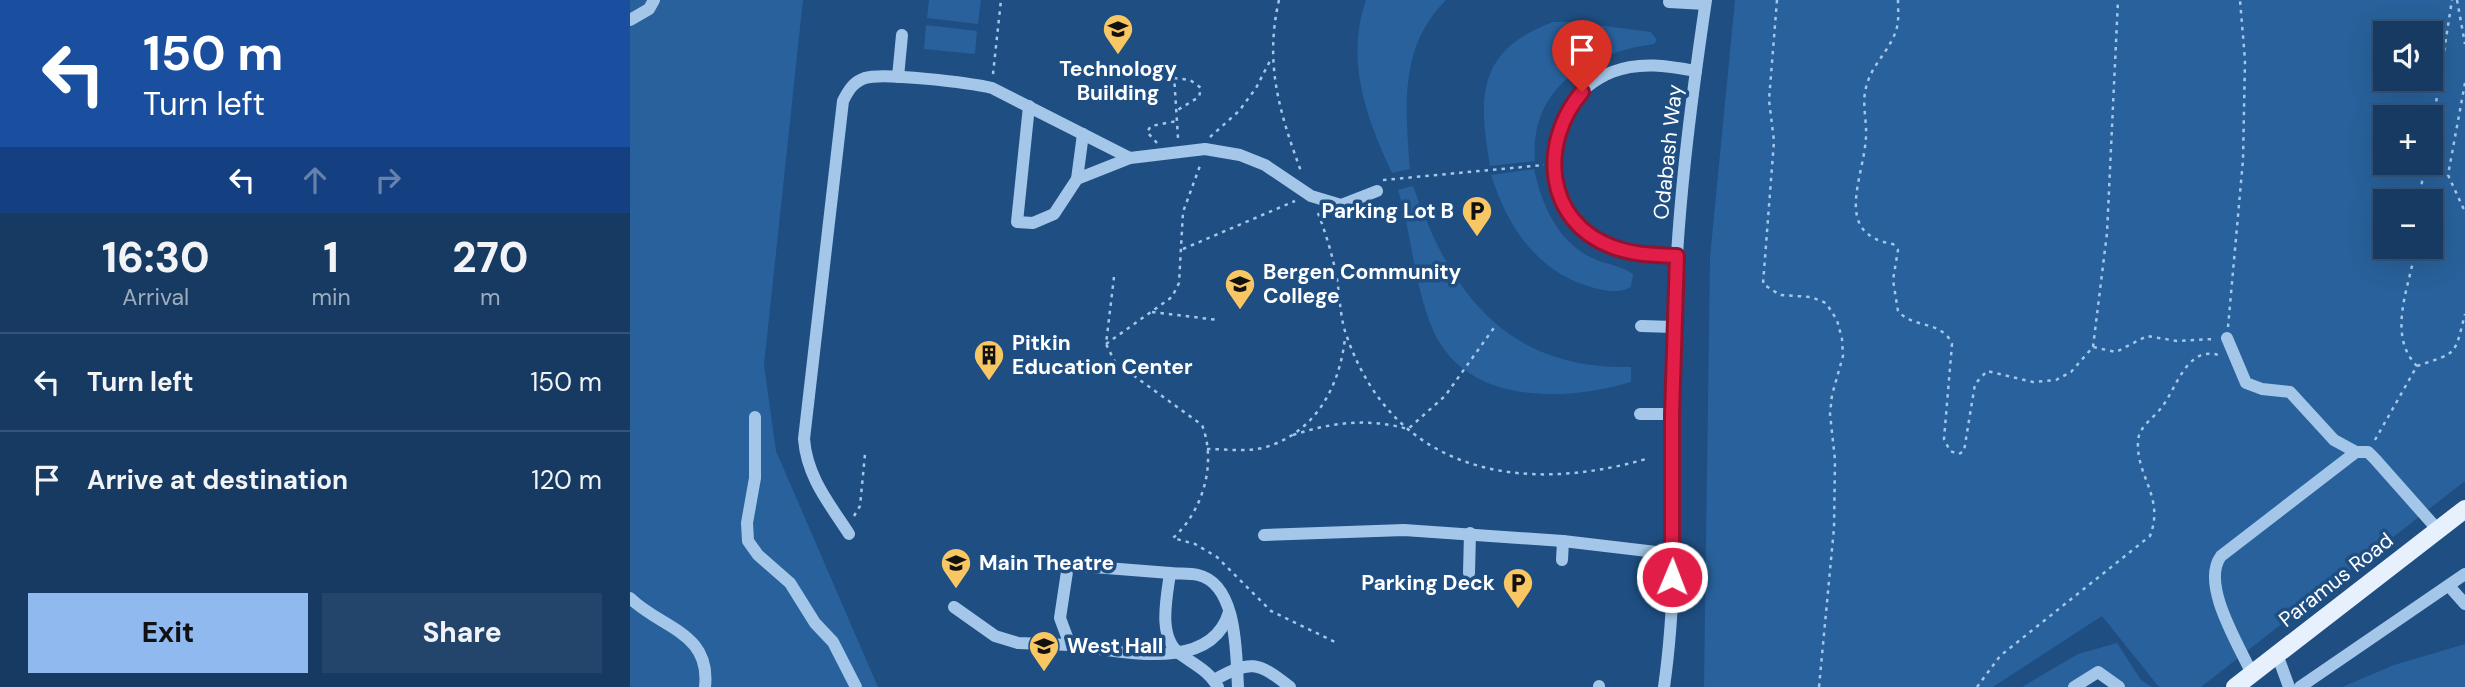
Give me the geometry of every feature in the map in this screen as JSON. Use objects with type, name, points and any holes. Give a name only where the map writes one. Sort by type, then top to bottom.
[{"type":"main road","name":"Paramus Road","points":[[2235,687],[2465,509]]},
{"type":"street","points":[[630,20],[649,9],[654,0]]},
{"type":"street","points":[[1669,2],[1705,2]]},
{"type":"street","name":"Odabash Way","points":[[1664,687],[1673,554],[1672,414],[1677,256],[1705,2]]},
{"type":"street","points":[[898,77],[902,35]]},
{"type":"street","points":[[1677,256],[1635,253],[1611,247],[1592,236],[1574,220],[1560,196],[1554,165],[1558,128],[1569,107],[1596,80],[1614,71],[1648,65],[1696,71]]},
{"type":"street","points":[[849,534],[811,474],[806,463],[804,439],[843,102],[851,86],[866,78],[898,77],[970,83],[992,88],[1130,158]]},
{"type":"street","points":[[1029,106],[1017,222],[1033,223],[1054,214],[1077,179],[1083,134]]},
{"type":"street","points":[[1077,179],[1130,158],[1205,149],[1240,155],[1265,166],[1311,196],[1341,205],[1376,186]]},
{"type":"street","points":[[1641,326],[1674,327]]},
{"type":"street","points":[[2227,338],[2246,383],[2262,389],[2290,392],[2334,440],[2356,452],[2368,452],[2438,530]]},
{"type":"street","points":[[1640,414],[1672,414]]},
{"type":"street","points":[[755,417],[755,478],[747,523],[748,541],[758,555],[790,583],[815,623],[833,642],[856,687]]},
{"type":"street","points":[[2252,674],[2221,607],[2214,580],[2214,566],[2221,555],[2356,452]]},
{"type":"street","points":[[1264,535],[1404,530],[1470,533],[1673,554]]},
{"type":"street","points":[[1469,573],[1470,533]]},
{"type":"street","points":[[1562,559],[1563,541]]},
{"type":"street","points":[[1070,645],[1060,618],[1068,565],[1199,575],[1215,584],[1229,612],[1238,687]]},
{"type":"street","points":[[1170,573],[1165,619],[1178,653],[1194,662],[1216,683],[1236,667],[1252,664],[1265,668],[1290,687]]},
{"type":"street","points":[[2300,687],[2465,574]]},
{"type":"street","points":[[2449,586],[2465,604]]},
{"type":"street","points":[[630,598],[696,647],[704,661],[705,687]]},
{"type":"street","points":[[954,607],[995,636],[1018,643],[1178,653],[1198,648],[1217,636],[1225,628],[1229,612]]},
{"type":"street","points":[[2277,654],[2289,687]]},
{"type":"street","points":[[2074,687],[2098,673],[2119,687]]},
{"type":"path","points":[[992,88],[1001,0]]},
{"type":"path","points":[[1279,0],[1271,59],[1278,104],[1323,226],[1336,275],[1346,335],[1342,365],[1334,389],[1319,410],[1293,435]]},
{"type":"path","points":[[1777,0],[1769,100],[1774,141],[1763,284],[1780,295],[1811,297],[1826,303],[1837,320],[1843,356],[1832,395],[1830,414],[1835,460],[1834,528],[1819,687]]},
{"type":"path","points":[[1898,0],[1897,28],[1875,64],[1863,97],[1866,137],[1859,175],[1857,215],[1868,234],[1878,242],[1894,244],[1898,250],[1893,280],[1898,310],[1911,321],[1942,330],[1952,344],[1944,439],[1946,447],[1954,454],[1964,451],[1971,403],[1981,374],[1994,370],[2033,382],[2056,380],[2071,372],[2093,347],[2107,233],[2118,0]]},
{"type":"path","points":[[2093,347],[2116,352],[2147,336],[2177,341],[2227,338],[2243,160],[2245,60],[2240,0]]},
{"type":"path","points":[[2455,0],[2465,44]]},
{"type":"path","points":[[2436,105],[2455,0]]},
{"type":"path","points":[[1106,345],[1172,297],[1176,290],[1183,249],[1183,212],[1212,132],[1239,111],[1256,88],[1271,59]]},
{"type":"path","points":[[1176,111],[1199,97],[1201,88],[1196,82],[1174,76],[1176,111],[1179,152]]},
{"type":"path","points":[[2465,83],[2448,166],[2451,186],[2465,212]]},
{"type":"path","points":[[1159,145],[1148,134],[1149,128],[1156,123],[1177,121]]},
{"type":"path","points":[[1376,186],[1554,165]]},
{"type":"path","points":[[1183,249],[1311,196]]},
{"type":"path","points":[[2414,259],[2401,325],[2405,353],[2417,366]]},
{"type":"path","points":[[1114,277],[1106,345],[1115,362],[1202,425],[1207,449],[1206,482],[1201,500],[1189,524],[1173,538],[1195,544],[1217,557],[1271,611],[1335,642]]},
{"type":"path","points":[[1152,312],[1218,320]]},
{"type":"path","points":[[2375,440],[2417,366],[2448,357],[2455,351],[2465,314]]},
{"type":"path","points":[[1408,429],[1445,396],[1496,325]]},
{"type":"path","points":[[1346,335],[1381,401],[1408,429]]},
{"type":"path","points":[[1977,687],[2000,656],[2150,536],[2156,516],[2155,504],[2141,461],[2138,437],[2141,429],[2161,408],[2186,367],[2199,356],[2210,352],[2241,369]]},
{"type":"path","points":[[1207,449],[1270,446],[1293,435],[1338,422],[1387,423],[1408,429],[1473,466],[1504,474],[1550,475],[1619,467],[1646,459]]},
{"type":"path","points":[[841,521],[855,515],[860,506],[865,454]]},
{"type":"shaded area","points":[[630,0],[803,0],[764,365],[776,451],[878,687],[630,687]]},
{"type":"shaded area","points":[[929,0],[981,0],[978,24],[927,18]]},
{"type":"shaded area","points":[[1366,0],[1446,0],[1431,19],[1412,58],[1407,101],[1410,169],[1392,173],[1374,131],[1361,88],[1358,44]]},
{"type":"shaded area","points":[[1735,0],[2465,0],[2465,481],[2201,687],[2159,687],[2102,616],[1993,687],[1704,687],[1710,257]]},
{"type":"shaded area","points":[[1553,22],[1651,32],[1657,40],[1654,44],[1607,56],[1586,65],[1568,78],[1553,93],[1542,112],[1536,135],[1535,161],[1490,166],[1484,118],[1489,78],[1497,61],[1509,46],[1528,33]]},
{"type":"shaded area","points":[[926,25],[977,31],[975,54],[924,49]]},
{"type":"shaded area","points":[[1534,169],[1542,196],[1560,232],[1580,251],[1592,258],[1633,274],[1631,287],[1622,291],[1608,291],[1574,281],[1541,260],[1528,246],[1506,213],[1491,175]]},
{"type":"shaded area","points":[[1413,186],[1428,225],[1446,260],[1466,291],[1489,318],[1517,339],[1550,355],[1587,364],[1631,367],[1631,382],[1605,389],[1548,394],[1519,392],[1492,385],[1468,373],[1448,355],[1433,330],[1427,313],[1398,190]]},
{"type":"shaded area","points":[[2117,643],[2141,680],[2152,687],[2113,687],[2099,675],[2083,687],[2022,687],[2078,654]]},
{"type":"shaded area","points":[[2465,644],[2465,687],[2342,687],[2394,665]]},
{"type":"place","name":"Technology Building","points":[[1118,56]]},
{"type":"place","name":"Parking Lot B","points":[[1477,238]]},
{"type":"place","name":"Bergen Community College","points":[[1240,311]]},
{"type":"place","name":"Pitkin Education Center","points":[[989,382]]},
{"type":"place","name":"Main Theatre","points":[[956,590]]},
{"type":"place","name":"Parking Deck","points":[[1518,610]]},
{"type":"place","name":"West Hall","points":[[1044,673]]},
{"type":"route","points":[[1582,92],[1569,107],[1558,128],[1554,173],[1560,196],[1574,220],[1592,236],[1611,247],[1635,253],[1677,256],[1672,414],[1672,577]]}]
